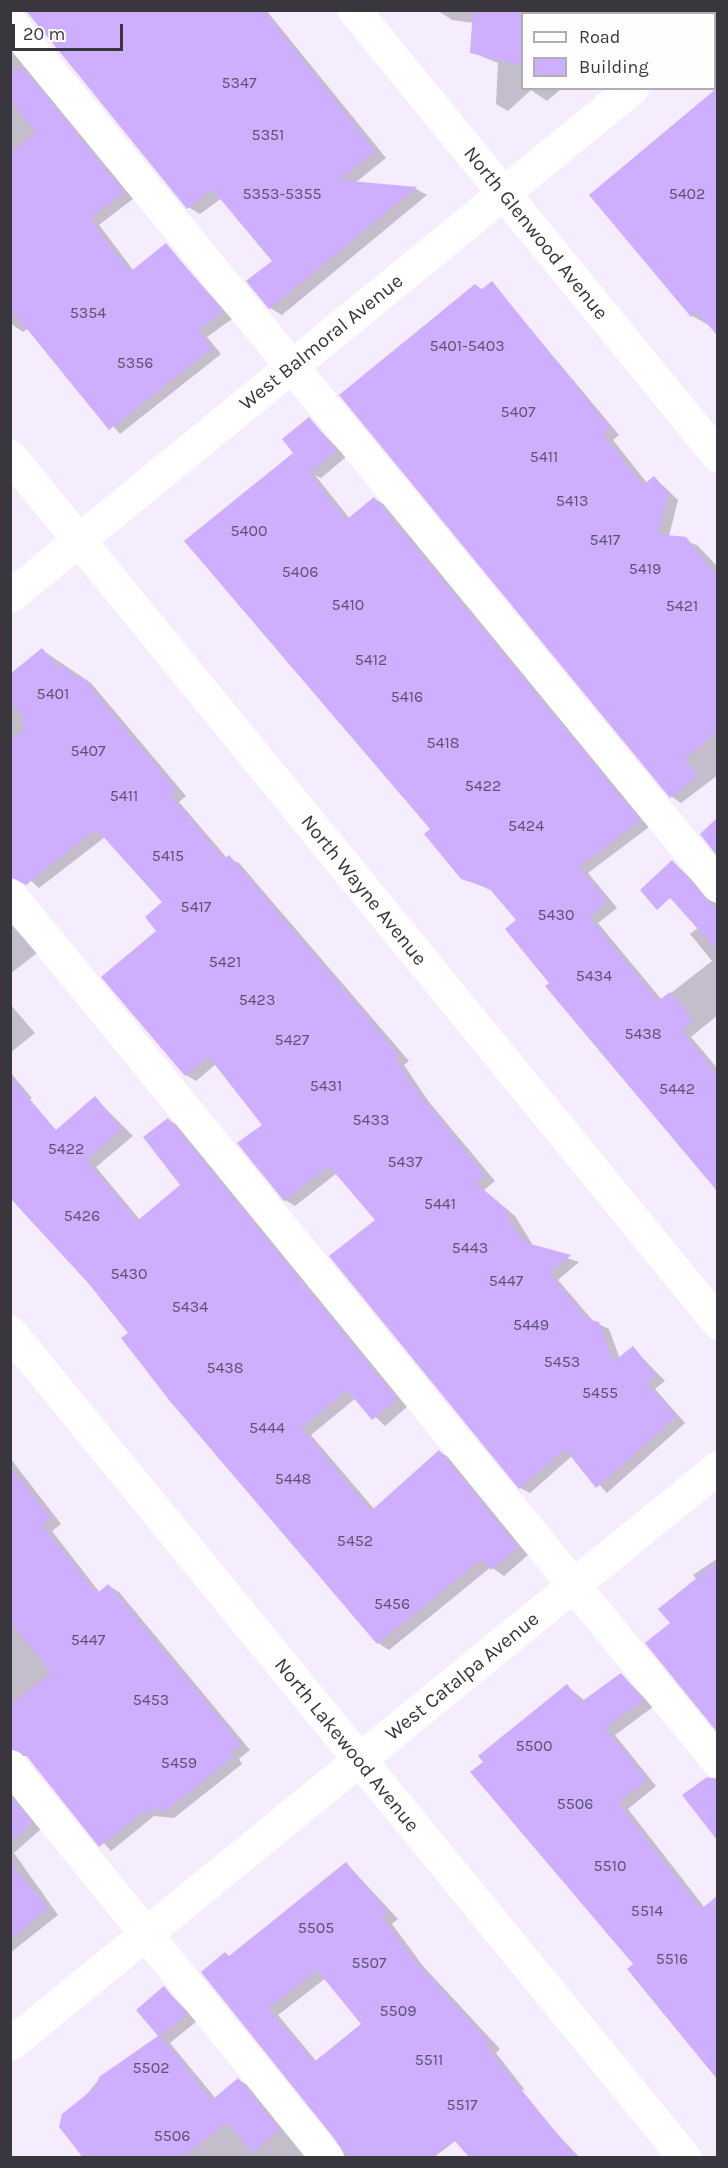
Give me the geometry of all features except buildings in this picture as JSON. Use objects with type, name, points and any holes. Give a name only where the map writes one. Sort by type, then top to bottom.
[{"type":"street","name":"North Glenwood Avenue","points":[[354,10],[717,456]]},
{"type":"street","points":[[10,23],[717,886]]},
{"type":"street","name":"West Balmoral Avenue","points":[[10,596],[630,90]]},
{"type":"street","name":"North Wayne Avenue","points":[[10,456],[717,1323]]},
{"type":"street","points":[[10,895],[717,1762]]},
{"type":"street","name":"North Lakewood Avenue","points":[[10,1332],[685,2157]]},
{"type":"street","name":"West Catalpa Avenue","points":[[10,2044],[717,1467]]},
{"type":"street","points":[[10,1766],[327,2157]]}]
